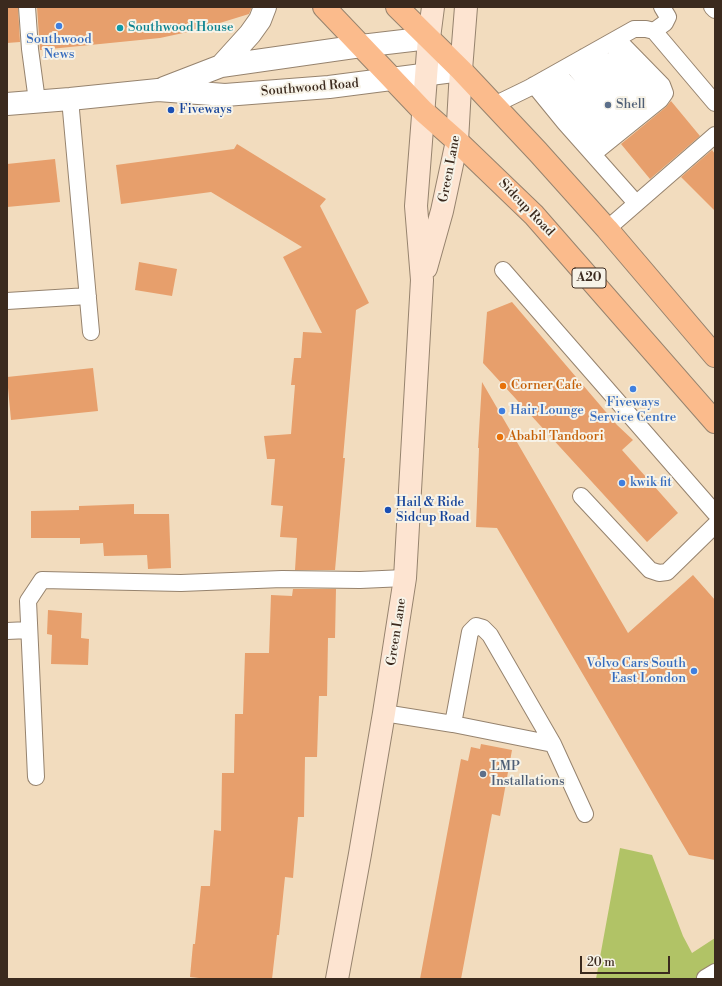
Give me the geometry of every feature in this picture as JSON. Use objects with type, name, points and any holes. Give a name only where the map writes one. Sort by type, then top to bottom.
[{"type":"highway","name":"Sidcup Road","points":[[324,7],[424,111],[458,141],[534,215],[715,422]]},
{"type":"highway","points":[[397,7],[461,70],[607,228],[715,356]]},
{"type":"main road","name":"Green Lane","points":[[337,979],[384,713],[405,578],[422,280],[416,206],[429,38],[433,7]]},
{"type":"main road","name":"Green Lane","points":[[422,280],[442,211],[458,141],[461,70],[466,7]]},
{"type":"street","name":"Southwood Road","points":[[221,66],[250,34],[260,20],[265,7]]},
{"type":"street","name":"Southwood Road","points":[[158,90],[221,66],[429,38]]},
{"type":"street","name":"Southwood Road","points":[[7,104],[158,90],[225,95],[328,87],[461,70]]},
{"type":"lane","points":[[27,7],[30,48],[37,101]]},
{"type":"lane","points":[[654,31],[665,23],[668,17],[662,7]]},
{"type":"lane","points":[[712,7],[715,10]]},
{"type":"lane","points":[[494,105],[545,79],[634,29],[654,31],[715,103]]},
{"type":"lane","points":[[595,51],[626,127],[636,203]]},
{"type":"lane","points":[[595,51],[626,127]]},
{"type":"lane","points":[[595,51],[662,85],[665,92],[626,127]]},
{"type":"lane","points":[[545,79],[626,127]]},
{"type":"lane","points":[[545,79],[626,127]]},
{"type":"lane","points":[[70,99],[91,332]]},
{"type":"lane","points":[[607,228],[715,135]]},
{"type":"lane","points":[[503,270],[715,513]]},
{"type":"lane","points":[[7,301],[88,296]]},
{"type":"lane","points":[[581,496],[650,570],[659,573],[667,572],[715,526]]},
{"type":"lane","points":[[36,777],[28,601],[42,580],[181,583],[282,579],[360,580],[405,578]]},
{"type":"lane","points":[[453,724],[470,632],[476,626],[484,628],[490,635],[553,744],[585,814]]},
{"type":"lane","points":[[7,631],[29,630]]},
{"type":"lane","points":[[384,713],[453,724],[553,744]]},
{"type":"green space","points":[[620,848],[652,855],[683,936],[692,953],[715,938],[715,979],[596,979]]},
{"type":"building","points":[[7,7],[18,7],[20,42],[7,43]]},
{"type":"building","name":"Southwood House","points":[[37,7],[252,7],[249,14],[197,30],[160,38],[40,50]]},
{"type":"building","name":"Shell","points":[[671,101],[700,136],[650,179],[621,144],[666,107]]},
{"type":"building","points":[[237,144],[326,199],[320,206],[369,303],[356,310],[335,570],[295,570],[297,538],[280,537],[283,506],[271,505],[275,459],[267,459],[264,436],[291,434],[295,385],[291,385],[294,358],[301,358],[303,332],[322,333],[283,257],[302,247],[211,192],[121,204],[116,165],[234,149]]},
{"type":"building","points":[[712,150],[715,154],[715,211],[681,177]]},
{"type":"building","points":[[55,159],[60,202],[7,207],[7,164]]},
{"type":"building","points":[[139,262],[177,269],[172,296],[135,290]]},
{"type":"building","points":[[512,302],[617,425],[633,440],[622,450],[678,513],[647,542],[483,363],[487,312]]},
{"type":"building","points":[[93,368],[98,411],[11,420],[7,377]]},
{"type":"building","points":[[482,382],[628,633],[693,575],[715,600],[715,860],[689,855],[497,528],[476,527],[478,448]]},
{"type":"building","points":[[134,504],[134,514],[169,514],[171,568],[148,569],[147,555],[104,556],[103,543],[80,544],[80,538],[31,538],[31,511],[79,510],[79,506]]},
{"type":"building","points":[[293,589],[336,589],[335,638],[328,638],[327,696],[319,696],[317,757],[305,757],[304,817],[298,817],[293,878],[285,877],[279,935],[277,935],[272,979],[208,979],[190,977],[201,886],[210,886],[214,830],[221,831],[222,773],[234,773],[235,714],[243,714],[245,653],[269,653],[271,595],[292,596]]},
{"type":"building","points":[[48,610],[82,613],[81,638],[89,639],[88,665],[51,664],[52,635],[47,634]]},
{"type":"building","points":[[481,744],[512,750],[500,816],[492,814],[461,979],[420,979],[461,759],[468,761],[471,747],[480,749]]},
{"type":"place","name":"Southwood News","points":[[59,26]]},
{"type":"place","name":"Southwood House","points":[[120,28]]},
{"type":"place","name":"Shell","points":[[608,105]]},
{"type":"place","name":"Fiveways","points":[[171,110]]},
{"type":"place","name":"Corner Cafe","points":[[503,386]]},
{"type":"place","name":"Fiveways Service Centre","points":[[633,389]]},
{"type":"place","name":"Hair Lounge","points":[[502,411]]},
{"type":"place","name":"Ababil Tandoori","points":[[500,437]]},
{"type":"place","name":"kwik fit","points":[[622,483]]},
{"type":"place","name":"Hail & Ride Sidcup Road","points":[[388,510]]},
{"type":"place","name":"Volvo Cars South East London","points":[[694,671]]},
{"type":"place","name":"LMP Installations","points":[[483,774]]}]
